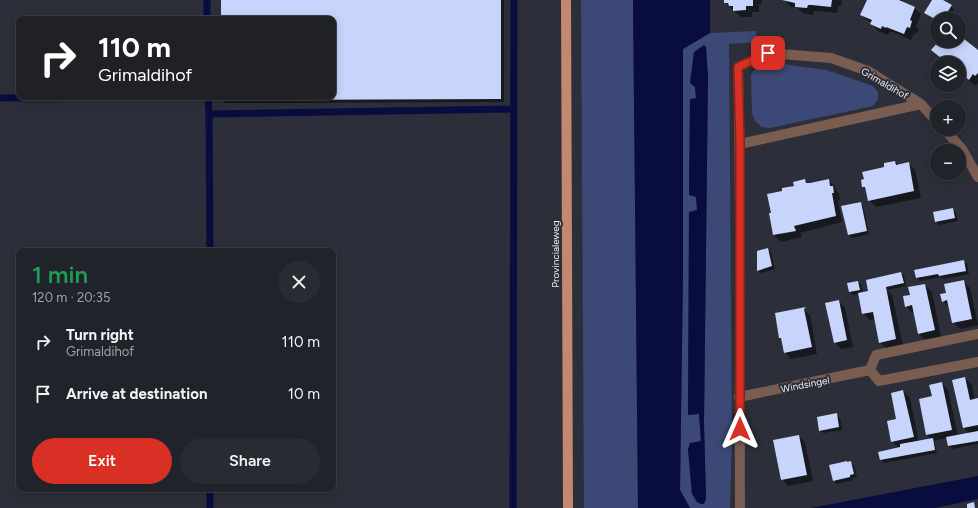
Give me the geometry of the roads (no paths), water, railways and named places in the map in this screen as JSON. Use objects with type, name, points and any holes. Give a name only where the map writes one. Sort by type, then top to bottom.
[{"type":"main road","name":"Provincialeweg","points":[[566,0],[568,508]]},
{"type":"street","name":"Grimaldihof","points":[[740,508],[740,144],[738,67],[768,53],[831,58],[868,71],[921,104],[930,114]]},
{"type":"street","name":"Grimaldihof","points":[[740,144],[921,104]]},
{"type":"street","points":[[950,136],[962,149],[978,177]]},
{"type":"street","points":[[978,334],[876,356],[870,370],[879,381],[978,362]]},
{"type":"street","name":"Windsingel","points":[[739,397],[870,370]]},
{"type":"waterway","points":[[207,0],[207,16]]},
{"type":"waterway","points":[[513,508],[514,0]]},
{"type":"waterway","points":[[0,98],[16,98]]},
{"type":"waterway","points":[[208,100],[210,248]]},
{"type":"waterway","points":[[209,114],[514,109]]},
{"type":"waterway","points":[[210,492],[210,508]]}]
